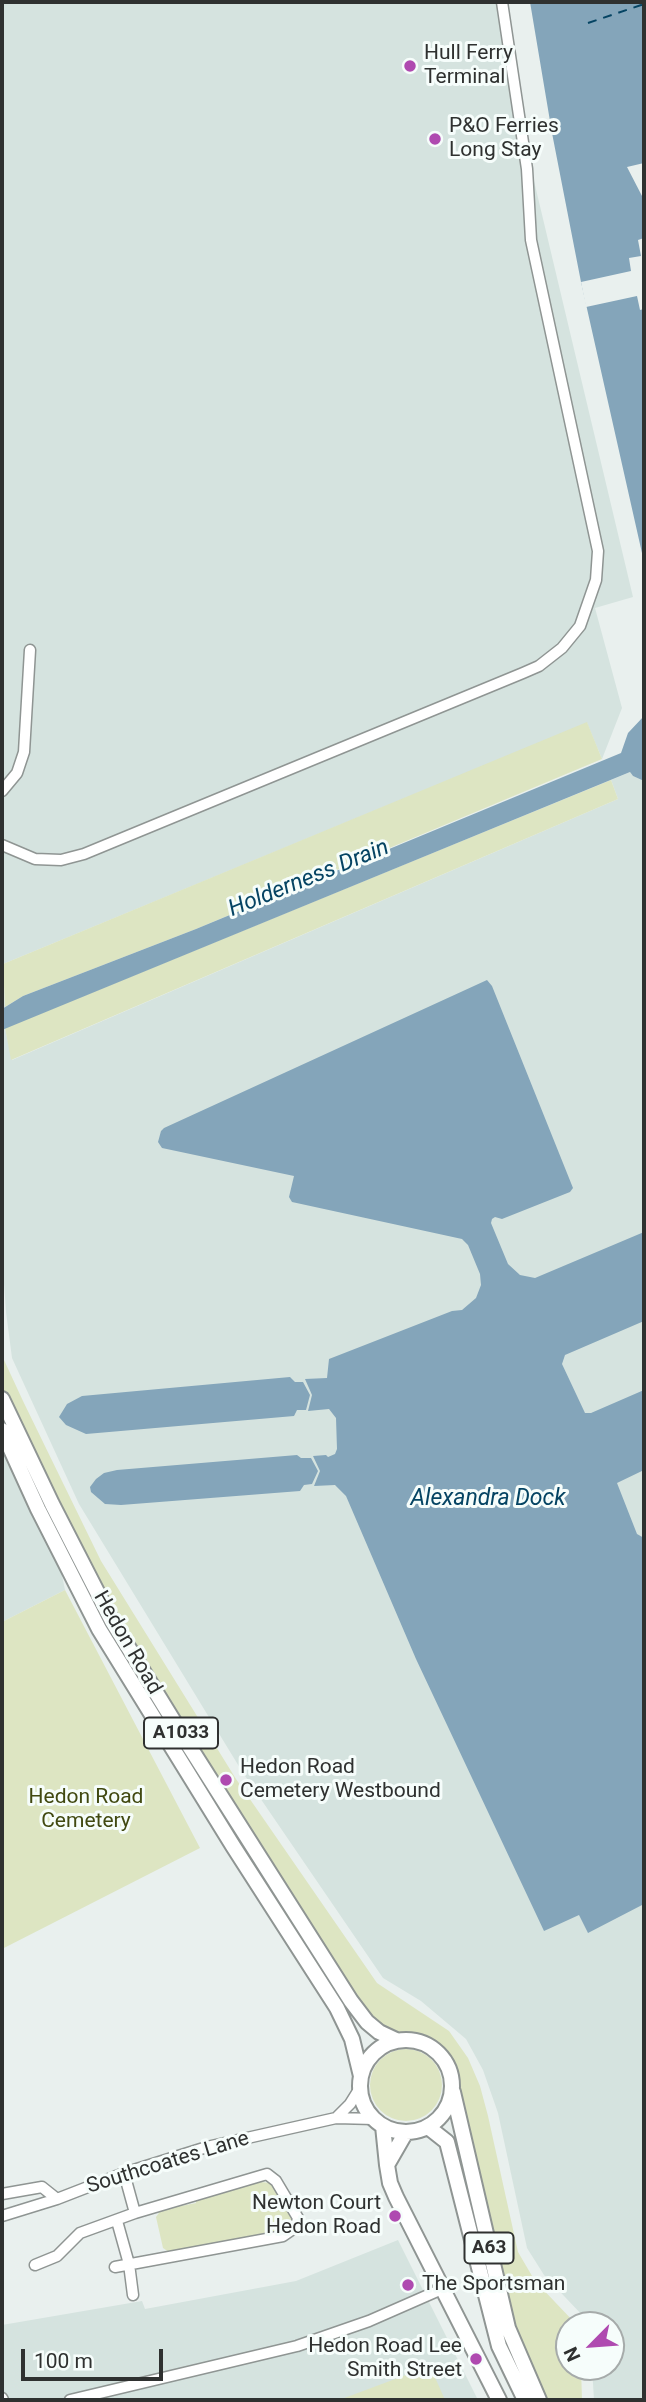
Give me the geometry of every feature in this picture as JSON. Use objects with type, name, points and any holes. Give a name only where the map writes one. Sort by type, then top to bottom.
[{"type":"highway","name":"Hedon Road","points":[[2,1399],[112,1621],[177,1727],[351,2001],[367,2022],[379,2032],[397,2040]]},
{"type":"highway","name":"Hedon Road","points":[[2,1430],[38,1509],[99,1629],[337,2008],[352,2039],[360,2082]]},
{"type":"highway","name":"A1033","points":[[397,2040],[411,2039],[426,2043],[438,2051],[447,2063],[453,2092]]},
{"type":"highway","points":[[360,2082],[365,2064],[373,2053],[397,2040]]},
{"type":"highway","name":"A1033","points":[[360,2082],[362,2100],[379,2123],[390,2183],[396,2197],[499,2400]]},
{"type":"highway","points":[[379,2123],[406,2133],[428,2127],[445,2113],[453,2092]]},
{"type":"highway","name":"A63","points":[[453,2092],[508,2328],[539,2400]]},
{"type":"highway","name":"A63","points":[[428,2127],[447,2142],[499,2346],[525,2400]]},
{"type":"highway","points":[[387,2165],[406,2133]]},
{"type":"street","points":[[2,845],[35,859],[61,860],[83,854],[531,670],[562,648],[580,626],[596,580],[598,551],[531,240],[525,152],[502,2]]},
{"type":"street","points":[[2,791],[17,772],[24,752],[30,650]]},
{"type":"street","points":[[336,2118],[350,2104],[360,2082]]},
{"type":"street","name":"Southcoates Lane","points":[[2,2216],[206,2147],[336,2118],[379,2123]]},
{"type":"street","points":[[124,2173],[135,2213]]},
{"type":"street","points":[[35,2266],[57,2256],[80,2233],[135,2213],[267,2174],[276,2181],[298,2218],[296,2227],[283,2236],[115,2267]]},
{"type":"street","points":[[2,2194],[42,2188],[57,2199]]},
{"type":"street","points":[[117,2221],[129,2264],[133,2295]]},
{"type":"street","points":[[70,2400],[297,2346],[369,2321],[442,2289]]},
{"type":"shaded area","points":[[2,2],[505,2],[512,29],[529,160],[633,597],[595,608],[622,708],[602,759],[587,723],[3,964],[5,1007],[2,1009]]},
{"type":"shaded area","points":[[630,772],[644,781],[644,2400],[594,2400],[593,2381],[625,2381],[625,2311],[578,2311],[544,2275],[527,2248],[498,2113],[483,2070],[466,2039],[421,2001],[383,1978],[243,1773],[79,1504],[12,1358],[2,1255],[2,1030],[5,1028],[12,1060],[618,799],[611,780]]},
{"type":"shaded area","points":[[2,1412],[50,1517],[65,1590],[2,1622]]},
{"type":"shaded area","points":[[398,2240],[478,2400],[2,2400],[2,2325],[142,2301],[145,2309],[296,2281]]},
{"type":"green space","points":[[587,722],[602,759],[196,929],[23,996],[5,1007],[3,964]]},
{"type":"green space","points":[[611,780],[618,799],[11,1060],[5,1028]]},
{"type":"green space","points":[[2,1345],[4,1360],[101,1561],[236,1779],[377,1983],[449,2031],[468,2058],[480,2086],[488,2116],[518,2252],[535,2281],[564,2311],[555,2311],[555,2381],[581,2381],[582,2400],[544,2400],[512,2328],[453,2062],[435,2043],[417,2033],[397,2032],[371,2023],[115,1620],[54,1503],[2,1386]]},
{"type":"green space","name":"Hedon Road Cemetery","points":[[65,1590],[200,1848],[2,1949],[2,1622]]},
{"type":"green space","points":[[406,2049],[426,2055],[436,2065],[442,2085],[436,2105],[426,2115],[406,2121],[386,2115],[376,2105],[370,2085],[376,2065],[386,2055]]},
{"type":"green space","points":[[261,2182],[270,2183],[276,2188],[290,2213],[290,2227],[284,2231],[169,2252],[163,2248],[156,2217],[161,2210],[196,2203],[195,2199]]},
{"type":"green space","points":[[430,2366],[445,2400],[339,2400]]},
{"type":"water","points":[[530,2],[644,2],[644,562],[581,282]]},
{"type":"water","points":[[644,716],[644,781],[630,772],[2,1030],[2,1009],[23,996],[196,929],[621,753],[628,733]]},
{"type":"water","name":"Alexandra Dock","points":[[487,980],[492,986],[573,1188],[570,1192],[502,1219],[492,1219],[491,1223],[508,1264],[520,1275],[535,1278],[644,1232],[644,1321],[565,1355],[562,1364],[585,1413],[591,1413],[644,1390],[644,1470],[617,1483],[637,1534],[644,1538],[644,1904],[588,1933],[579,1915],[544,1931],[416,1659],[346,1496],[335,1485],[314,1486],[320,1471],[313,1456],[328,1457],[335,1454],[337,1449],[336,1418],[329,1409],[308,1411],[312,1395],[305,1379],[327,1378],[329,1359],[452,1311],[462,1310],[476,1298],[481,1285],[480,1274],[468,1245],[462,1239],[292,1202],[289,1197],[294,1176],[162,1148],[158,1142],[164,1128]]},
{"type":"water","points":[[290,1377],[295,1382],[303,1382],[310,1395],[306,1410],[297,1410],[294,1416],[86,1434],[66,1425],[59,1417],[67,1404],[82,1396]]},
{"type":"water","points":[[297,1455],[311,1458],[318,1471],[312,1484],[304,1485],[300,1491],[121,1505],[105,1504],[91,1492],[90,1487],[104,1473],[117,1470]]},
{"type":"pier","points":[[644,163],[644,205],[627,167]]},
{"type":"pier","points":[[644,238],[644,309],[640,310],[637,296],[586,307],[581,282],[631,271],[629,258],[641,256],[638,240]]},
{"type":"ferry route","points":[[588,23],[644,4]]},
{"type":"place","name":"Hull Ferry Terminal","points":[[410,66]]},
{"type":"place","name":"P&O Ferries Long Stay","points":[[435,139]]},
{"type":"place","name":"Hedon Road Cemetery Westbound","points":[[226,1780]]},
{"type":"place","name":"Newton Court Hedon Road","points":[[395,2216]]},
{"type":"place","name":"The Sportsman","points":[[408,2285]]},
{"type":"place","name":"Hedon Road Lee Smith Street","points":[[476,2359]]},
{"type":"water label","name":"Holderness Drain","points":[[309,879]]}]
